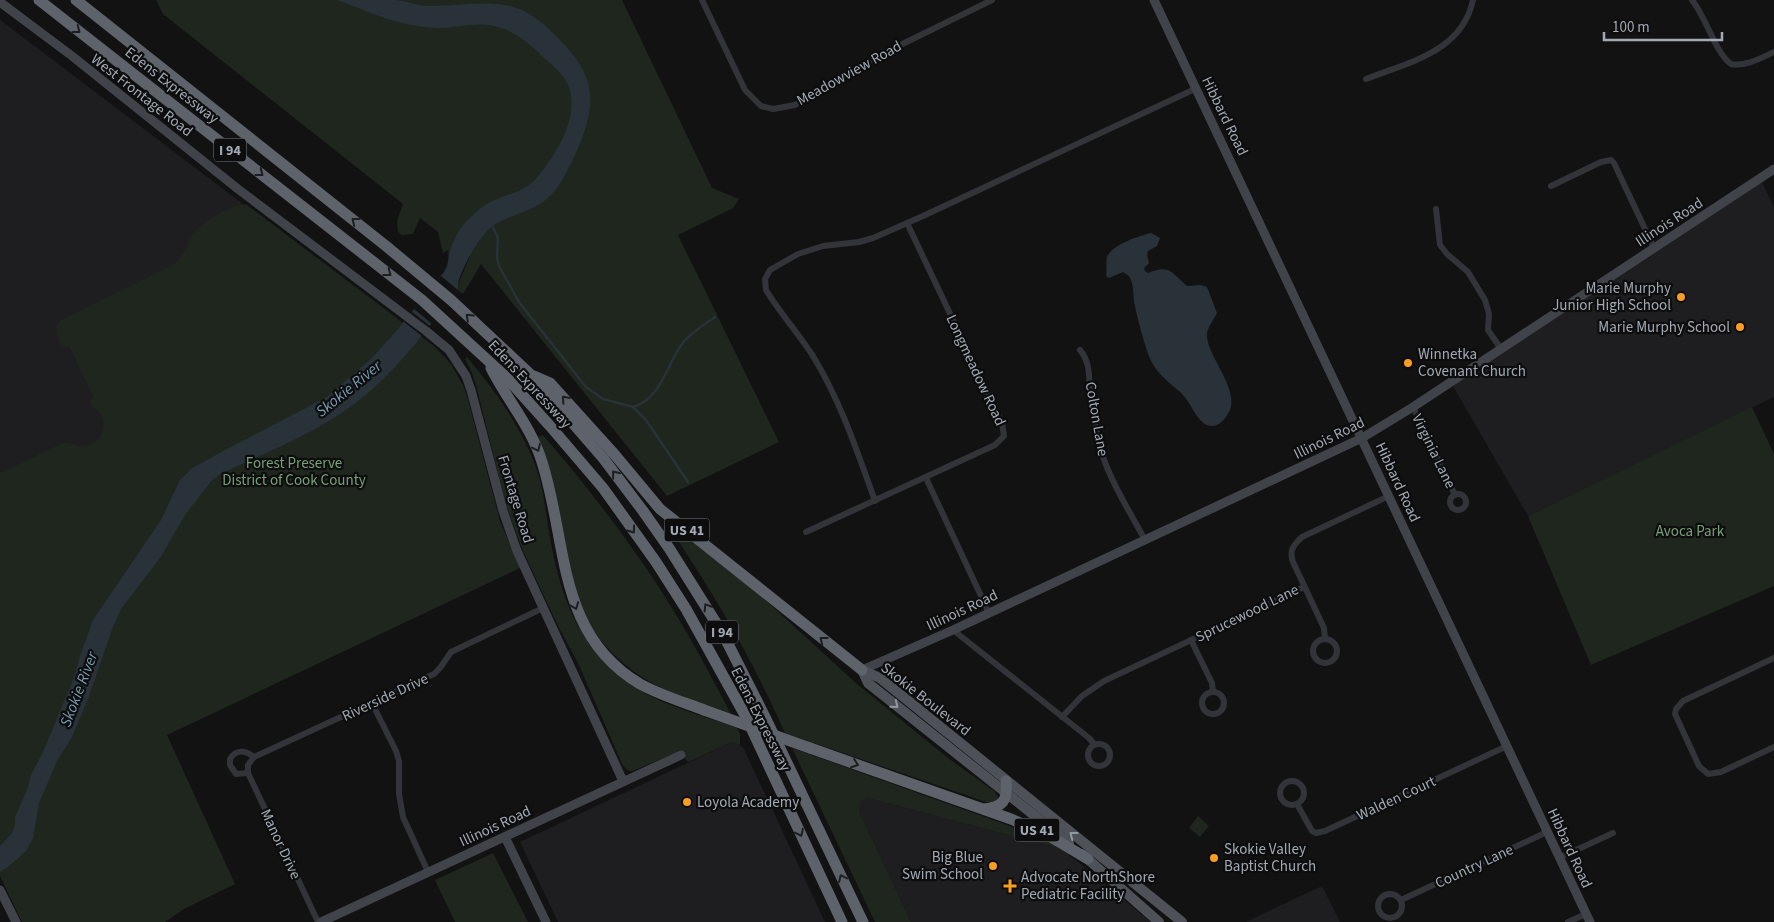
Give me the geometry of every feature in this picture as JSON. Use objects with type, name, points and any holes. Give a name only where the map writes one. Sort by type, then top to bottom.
[{"type":"highway","name":"Edens Expressway","points":[[39,0],[422,300],[506,377],[550,426],[603,488],[656,562],[686,609],[746,717],[842,922]]},
{"type":"highway","name":"Edens Expressway","points":[[76,0],[451,300],[530,374],[603,458],[644,511],[723,634],[766,719],[862,922]]},
{"type":"highway","name":"US 41","points":[[487,360],[541,458],[548,479],[573,601],[586,629],[614,664],[640,684],[656,692],[1011,819],[1046,834],[1088,859]]},
{"type":"highway","name":"US 41","points":[[530,374],[550,383],[615,455],[660,509],[862,670]]},
{"type":"highway","points":[[982,810],[997,808],[1003,803],[1006,787]]},
{"type":"main road","name":"Skokie Boulevard","points":[[862,670],[868,683],[1182,922]]},
{"type":"main road","name":"Skokie Boulevard","points":[[1006,787],[1159,922]]},
{"type":"street","name":"Meadowview Road","points":[[702,0],[745,90],[761,106],[773,109],[788,108],[898,45],[992,0]]},
{"type":"street","name":"Hibbard Road","points":[[1154,0],[1588,918]]},
{"type":"street","points":[[1366,79],[1430,55],[1443,46],[1458,33],[1466,21],[1472,0]]},
{"type":"street","points":[[1692,0],[1704,17],[1722,56],[1731,64],[1735,65],[1753,61],[1774,52]]},
{"type":"street","name":"West Frontage Road","points":[[0,2],[238,188],[339,264]]},
{"type":"street","points":[[874,501],[850,430],[832,392],[807,347],[766,290],[765,279],[770,270],[810,249],[865,241],[1197,88]]},
{"type":"street","points":[[1551,186],[1601,162],[1611,160],[1654,248]]},
{"type":"street","name":"Illinois Road","points":[[862,670],[953,630],[1362,438],[1413,407],[1774,169]]},
{"type":"street","points":[[1436,209],[1440,245],[1447,254],[1468,272],[1485,300],[1489,314],[1488,330],[1501,349]]},
{"type":"street","name":"Longmeadow Road","points":[[806,532],[926,478],[995,445],[1002,439],[1004,432],[997,414],[907,223]]},
{"type":"street","name":"Frontage Road","points":[[339,264],[449,350],[466,376],[503,511],[517,551],[623,782]]},
{"type":"street","name":"Colton Lane","points":[[1080,350],[1087,361],[1090,392],[1102,453],[1145,540]]},
{"type":"street","name":"Virginia Lane","points":[[1413,407],[1455,495]]},
{"type":"street","points":[[926,478],[989,613]]},
{"type":"street","name":"Sprucewood Lane","points":[[1062,716],[1082,696],[1104,681],[1304,587],[1291,557],[1293,546],[1297,541],[1390,496]]},
{"type":"street","points":[[1304,587],[1324,628],[1325,639]]},
{"type":"street","name":"Riverside Drive","points":[[248,765],[254,757],[434,674],[451,652],[543,608]]},
{"type":"street","points":[[953,630],[1062,716],[1094,744]]},
{"type":"street","points":[[1191,640],[1212,683],[1213,692]]},
{"type":"street","points":[[1774,658],[1683,701],[1676,709],[1675,714],[1700,766],[1708,774],[1722,772],[1774,747]]},
{"type":"street","points":[[372,703],[396,751],[399,761],[399,794],[403,817],[428,872]]},
{"type":"street","name":"Walden Court","points":[[1298,804],[1312,831],[1316,833],[1325,832],[1507,746]]},
{"type":"street","points":[[248,773],[236,774],[230,765],[230,759],[238,752],[244,751],[254,757]]},
{"type":"street","name":"Illinois Road","points":[[320,922],[681,755]]},
{"type":"street","name":"Manor Drive","points":[[248,765],[248,773],[320,922]]},
{"type":"street","name":"Country Lane","points":[[1401,900],[1547,832]]},
{"type":"street","points":[[1559,858],[1613,833]]},
{"type":"street","points":[[505,837],[546,922]]},
{"type":"street","points":[[0,890],[16,922]]},
{"type":"street","points":[[1568,922],[1588,918]]},
{"type":"shaded area","points":[[0,20],[243,204],[239,205],[113,436],[0,488]]},
{"type":"shaded area","name":"Marie Murphy Junior High School","points":[[1762,182],[1774,207],[1774,397],[1528,516],[1453,386]]},
{"type":"shaded area","name":"Loyola Academy","points":[[732,742],[743,747],[825,922],[558,922],[520,842]]},
{"type":"shaded area","points":[[868,798],[1062,849],[1151,922],[911,922],[859,811],[860,802]]},
{"type":"shaded area","points":[[1322,886],[1340,922],[1246,922],[1279,906]]},
{"type":"green space","points":[[156,0],[622,0],[712,188],[739,199],[733,208],[678,235],[779,442],[667,496],[481,264],[463,294],[458,290],[458,285],[470,256],[450,252],[449,258],[448,250],[443,253],[438,232],[420,218],[413,234],[402,235],[398,232],[397,221],[403,204],[163,14]]},
{"type":"green space","name":"Forest Preserve District of Cook County","points":[[243,204],[247,205],[435,347],[451,364],[467,396],[500,521],[520,568],[167,735],[235,884],[184,909],[165,922],[22,922],[0,876],[0,473],[63,443],[80,446],[93,443],[100,437],[104,427],[102,417],[89,401],[94,398],[69,346],[63,348],[58,338],[56,331],[60,321],[173,265],[182,255],[192,235],[201,225],[222,212]]},
{"type":"green space","points":[[467,357],[505,407],[521,434],[534,462],[541,483],[556,568],[562,588],[569,607],[588,642],[600,658],[615,672],[643,692],[669,704],[737,728],[740,734],[740,745],[732,742],[688,762],[680,751],[633,771],[629,771],[623,766],[578,663],[559,628],[523,551],[506,506],[476,385],[465,359]]},
{"type":"green space","name":"Avoca Park","points":[[1752,407],[1774,454],[1774,586],[1591,665],[1528,516]]},
{"type":"green space","points":[[543,435],[604,510],[647,569],[688,635],[731,714],[679,696],[650,682],[621,661],[596,634],[585,614],[571,570],[553,481],[538,437]]},
{"type":"green space","points":[[673,525],[761,596],[857,684],[948,758],[994,791],[999,798],[998,800],[989,803],[785,733],[760,680],[732,628],[670,529]]},
{"type":"green space","points":[[792,748],[1049,840],[1062,849],[868,798],[860,802],[859,811],[911,922],[875,922]]},
{"type":"green space","points":[[1198,816],[1209,826],[1200,837],[1189,828]]},
{"type":"green space","points":[[493,853],[528,922],[455,922],[435,880]]},
{"type":"water","name":"Skokie River","points":[[337,0],[394,0],[431,6],[494,4],[514,7],[526,12],[548,28],[570,51],[580,65],[590,91],[588,119],[583,135],[568,170],[551,195],[531,209],[494,225],[482,237],[472,251],[462,271],[458,290],[416,343],[381,381],[352,406],[317,428],[222,473],[212,480],[185,515],[160,558],[121,609],[88,699],[71,739],[58,759],[39,803],[33,838],[26,851],[0,872],[0,846],[12,833],[15,817],[27,790],[31,775],[43,752],[75,675],[93,620],[161,520],[180,480],[191,469],[327,397],[373,357],[444,272],[453,242],[464,224],[487,204],[516,192],[534,181],[553,156],[565,133],[571,108],[571,96],[568,85],[557,70],[518,36],[504,29],[488,25],[439,28],[407,24]]},
{"type":"water","points":[[1151,233],[1160,238],[1157,246],[1148,251],[1149,263],[1144,268],[1145,271],[1148,273],[1166,269],[1187,286],[1201,285],[1207,287],[1217,313],[1207,333],[1208,342],[1227,383],[1231,403],[1225,418],[1216,425],[1212,426],[1203,423],[1184,396],[1154,366],[1148,354],[1139,324],[1130,277],[1123,272],[1109,278],[1106,276],[1107,257],[1110,252],[1127,241]]},
{"type":"pier","points":[[441,276],[458,290],[432,324],[414,309]]},
{"type":"pier","points":[[412,312],[430,326],[422,336],[404,322]]},
{"type":"waterway","points":[[492,225],[498,238],[497,257],[499,266],[519,302],[586,387],[603,399],[633,407],[646,420],[688,482]]},
{"type":"waterway","points":[[633,407],[643,403],[657,389],[682,344],[715,317]]},
{"type":"place","name":"Marie Murphy Junior High School","points":[[1681,297]]},
{"type":"place","name":"Marie Murphy School","points":[[1740,327]]},
{"type":"place","name":"Winnetka Covenant Church","points":[[1408,363]]},
{"type":"place","name":"Loyola Academy","points":[[687,802]]},
{"type":"place","name":"Skokie Valley Baptist Church","points":[[1214,858]]},
{"type":"place","name":"Big Blue Swim School","points":[[993,866]]},
{"type":"place","name":"Advocate NorthShore Pediatric Facility","points":[[1010,886]]}]
